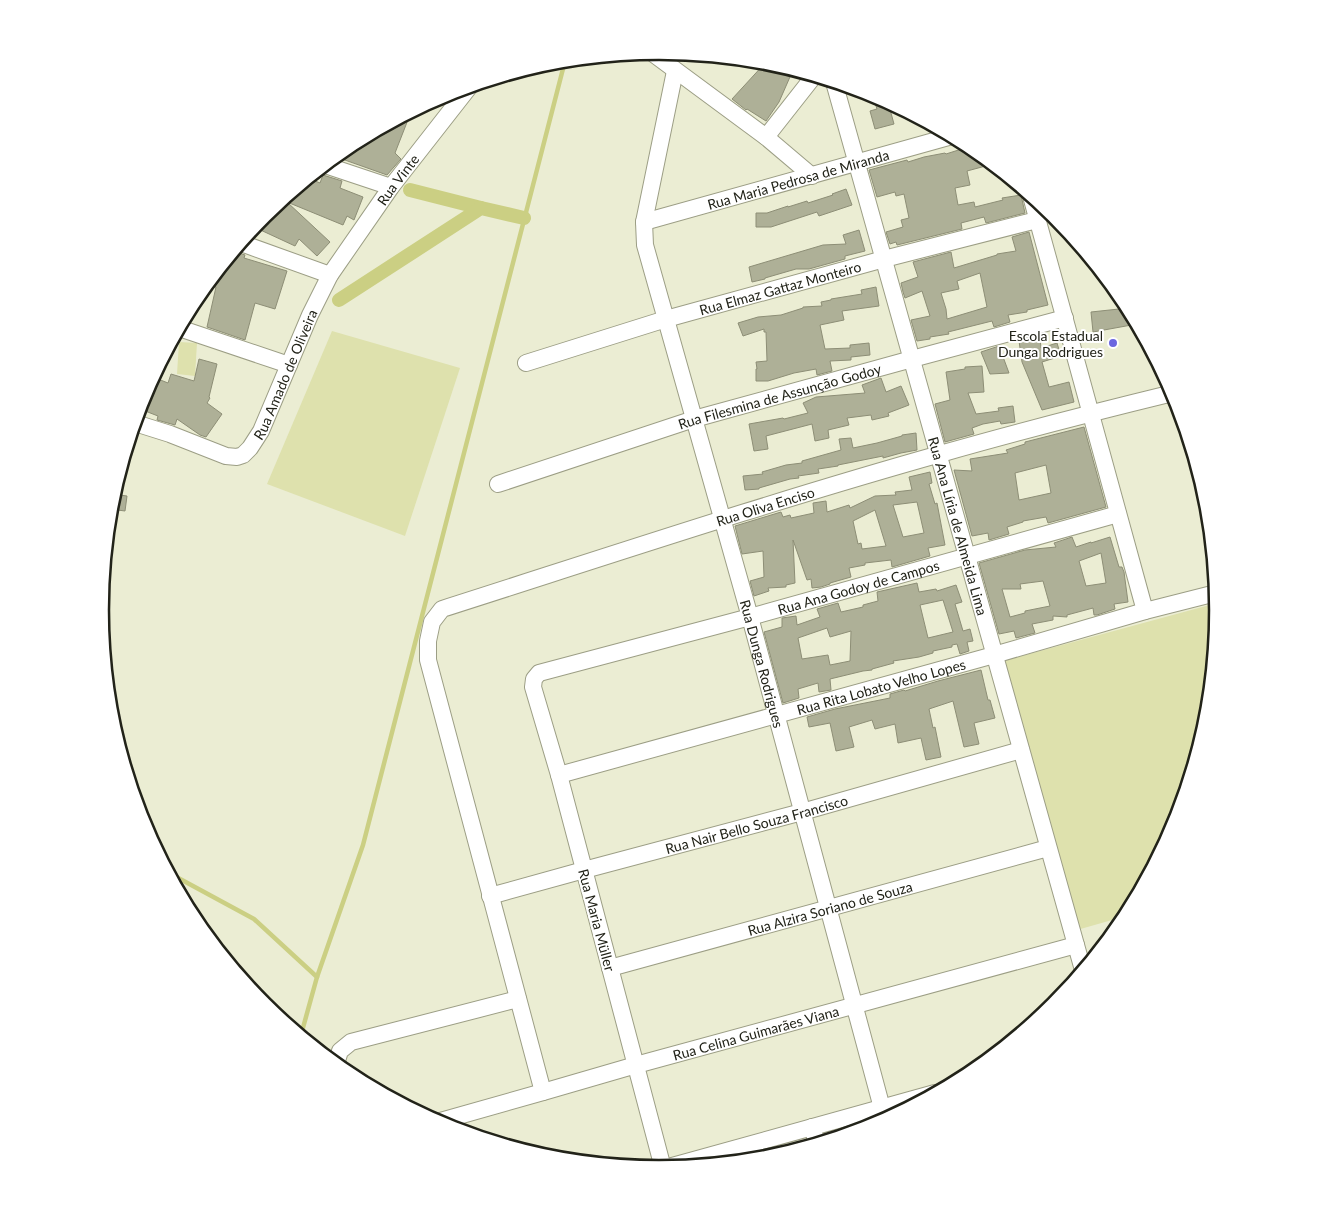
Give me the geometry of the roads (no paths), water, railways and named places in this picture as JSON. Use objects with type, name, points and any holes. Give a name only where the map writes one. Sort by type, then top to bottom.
[{"type":"street","points":[[661,60],[766,137],[812,176]]},
{"type":"street","name":"Rua Dunga Rodrigues","points":[[675,71],[644,222],[645,245],[750,617],[882,1108]]},
{"type":"street","points":[[766,137],[810,81]]},
{"type":"street","name":"Rua Ana Líria de Almeida Lima","points":[[836,89],[1081,963]]},
{"type":"street","name":"Rua Vinte","points":[[330,275],[391,187],[456,99]]},
{"type":"street","name":"Rua Maria Pedrosa de Miranda","points":[[644,222],[942,139]]},
{"type":"street","points":[[333,168],[391,187]]},
{"type":"street","points":[[1034,207],[1145,611]]},
{"type":"street","name":"Rua Elmaz Gattaz Monteiro","points":[[526,363],[666,319],[884,259],[1037,220]]},
{"type":"street","points":[[247,245],[330,275]]},
{"type":"street","name":"Rua Amado de Oliveira","points":[[141,425],[226,456],[237,457],[243,455],[250,448],[260,431],[310,315],[330,275]]},
{"type":"street","name":"Rua Filesmina de Assunção Godoy","points":[[498,484],[694,419],[912,358],[1065,318]]},
{"type":"street","points":[[186,330],[289,365]]},
{"type":"street","name":"Rua Oliva Enciso","points":[[490,896],[428,660],[428,641],[432,622],[442,609],[723,519],[938,454],[1165,395]]},
{"type":"street","name":"Rua Ana Godoy de Campos","points":[[539,673],[750,617],[1118,514]]},
{"type":"street","name":"Rua Rita Lobato Velho Lopes","points":[[558,775],[1209,595]]},
{"type":"street","name":"Rua Maria Müller","points":[[539,673],[534,679],[533,687],[662,1160]]},
{"type":"street","name":"Rua Nair Bello Souza Francisco","points":[[490,896],[802,812],[1021,750]]},
{"type":"street","name":"Rua Alzira Soriano de Souza","points":[[610,968],[1048,848]]},
{"type":"street","points":[[490,896],[543,1092]]},
{"type":"street","name":"Rua Celina Guimarães Viana","points":[[450,1118],[636,1065],[1076,945]]},
{"type":"street","points":[[338,1056],[340,1051],[351,1042],[518,999]]},
{"type":"street","points":[[697,1159],[905,1102]]},
{"type":"street","points":[[812,1127],[815,1137]]},
{"type":"waterway","points":[[303,1029],[317,977],[363,845],[563,69]]},
{"type":"waterway","points":[[410,190],[481,208]]},
{"type":"waterway","points":[[339,300],[481,208],[524,218]]},
{"type":"waterway","points":[[180,879],[254,919],[317,977]]},
{"type":"place","name":"Escola Estadual Dunga Rodrigues","points":[[1113,343]]}]
